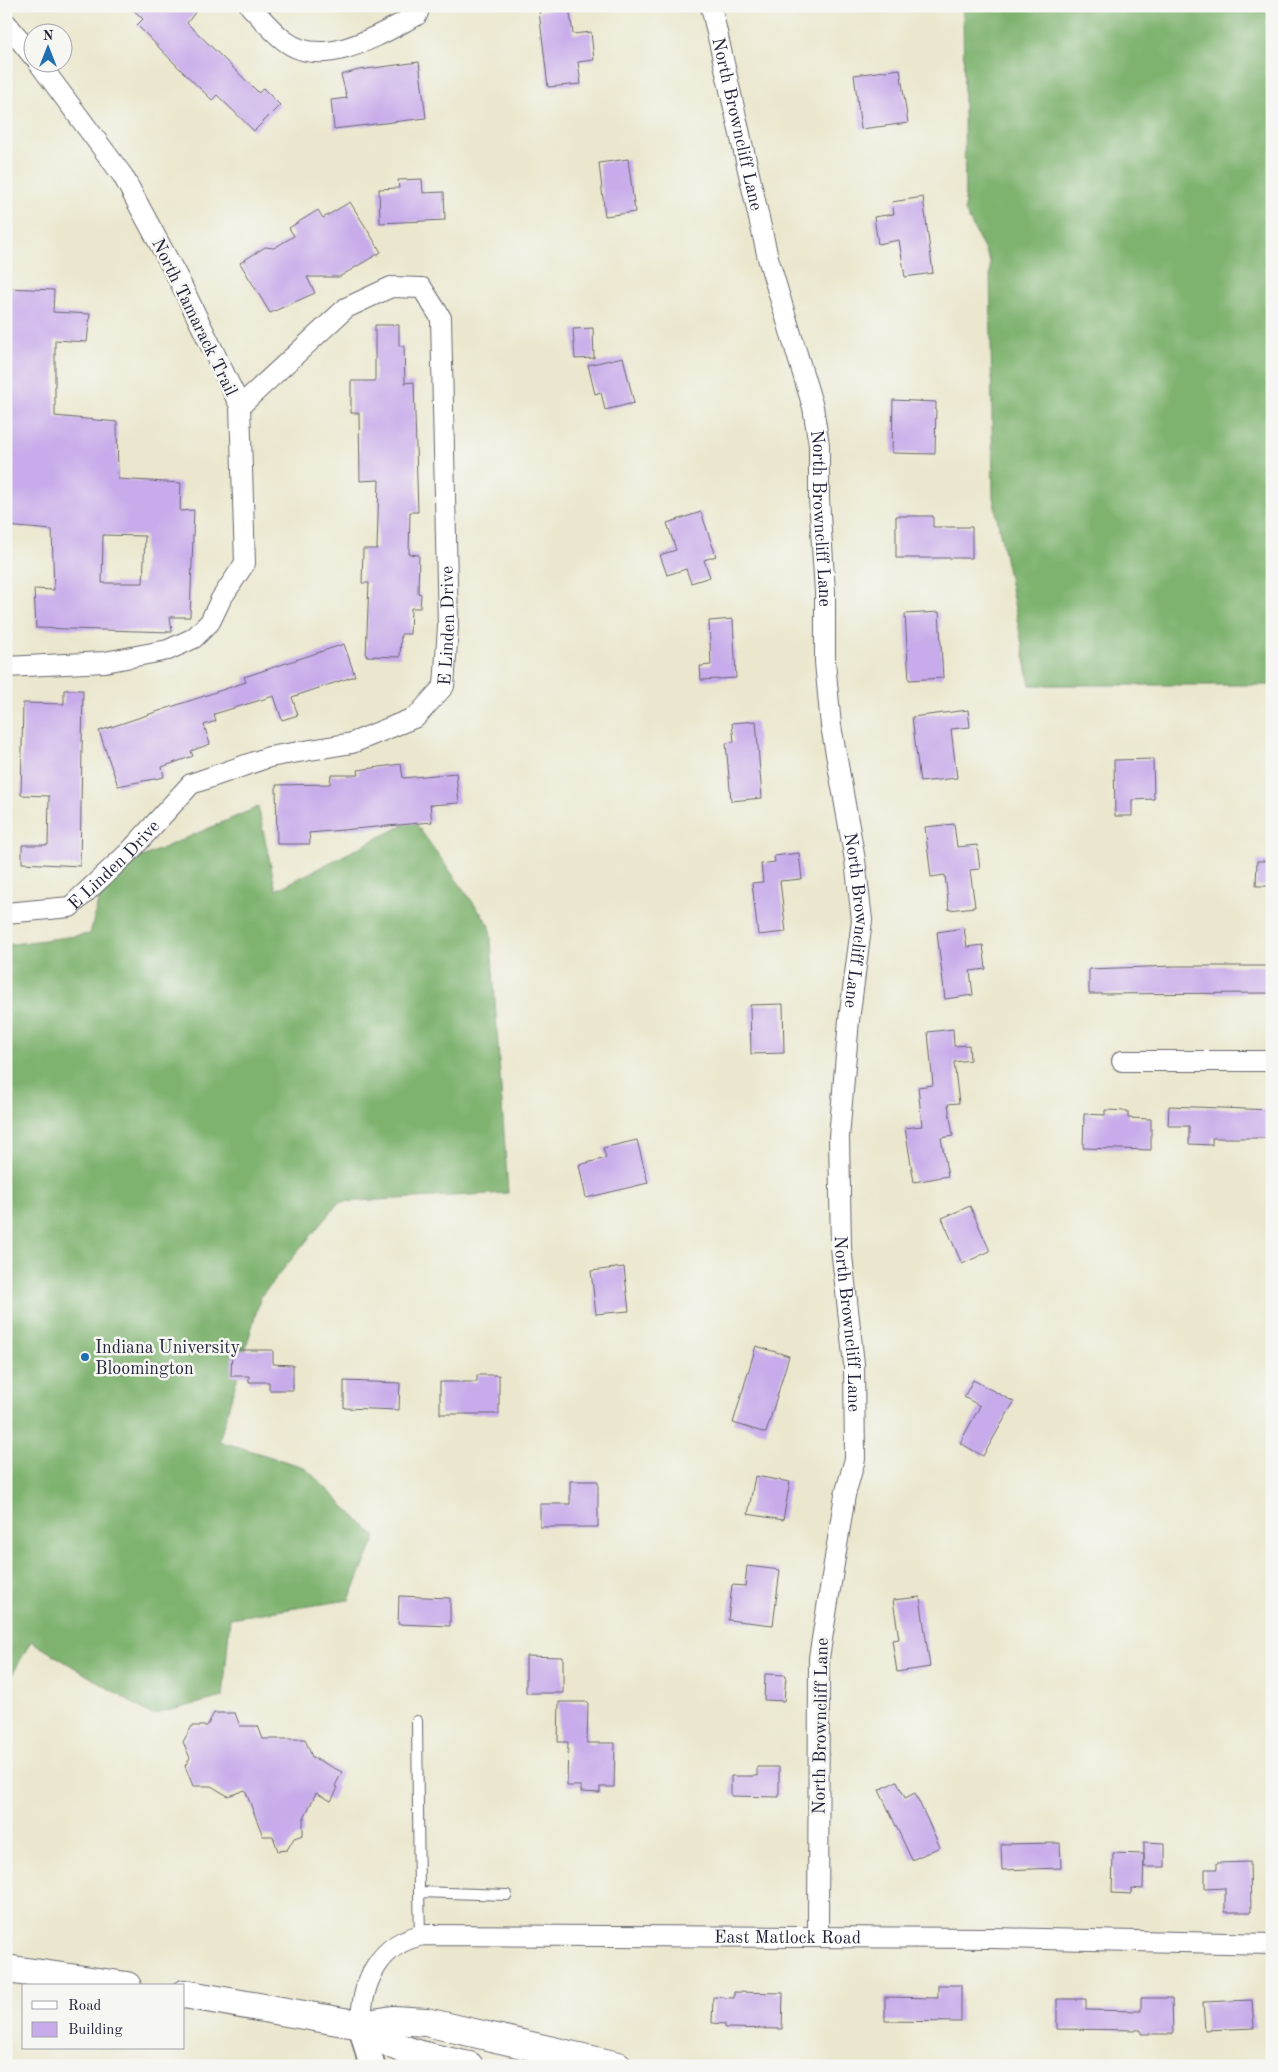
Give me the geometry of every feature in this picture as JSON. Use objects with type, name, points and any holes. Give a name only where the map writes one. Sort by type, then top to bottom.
[{"type":"highway","points":[[6,1969],[114,1984]]},
{"type":"highway","points":[[185,1994],[361,2025],[393,2020],[426,2022],[618,2066]]},
{"type":"highway","points":[[361,2025],[380,2039],[401,2050],[469,2066]]},
{"type":"street","points":[[250,6],[286,42],[306,50],[324,52],[370,39],[417,15],[420,6]]},
{"type":"street","name":"North Browncliff Lane","points":[[711,6],[768,258],[813,407],[819,445],[819,499],[825,592],[824,662],[831,726],[855,860],[862,920],[849,1020],[839,1137],[841,1247],[854,1364],[855,1459],[845,1495],[819,1658],[818,1937]]},
{"type":"street","points":[[6,24],[22,44]]},
{"type":"street","name":"North Tamarack Trail","points":[[6,667],[68,666],[142,657],[168,650],[194,638],[210,622],[221,599],[245,563],[240,406],[180,282],[123,176],[45,72]]},
{"type":"street","name":"E Linden Drive","points":[[6,913],[70,907],[130,851],[191,784],[268,757],[352,743],[416,717],[444,686],[448,627],[441,318],[422,288],[391,287],[346,308],[240,406]]},
{"type":"street","points":[[1122,1061],[1272,1061]]},
{"type":"street","name":"East Matlock Road","points":[[361,2025],[368,1984],[378,1962],[396,1945],[420,1936],[1093,1939],[1272,1944]]},
{"type":"street","points":[[361,2025],[372,2066]]},
{"type":"lane","points":[[417,1721],[420,1936]]},
{"type":"lane","points":[[419,1892],[507,1894]]},
{"type":"green space","points":[[963,6],[1272,6],[1272,685],[1030,685],[993,497],[990,261],[965,211]]},
{"type":"green space","points":[[258,807],[276,890],[413,820],[490,926],[508,1193],[339,1202],[261,1296],[219,1441],[304,1467],[376,1537],[349,1600],[230,1618],[223,1697],[152,1715],[31,1641],[6,1686],[6,945],[90,934],[105,873]]},
{"type":"building","points":[[129,6],[200,6],[187,23],[259,93],[263,88],[280,105],[254,131],[217,95],[212,100],[180,69],[137,25],[143,19]]},
{"type":"building","points":[[569,7],[573,34],[591,32],[594,60],[578,62],[581,84],[548,87],[539,11]]},
{"type":"building","points":[[419,62],[426,118],[334,129],[331,100],[347,98],[341,75],[359,70]]},
{"type":"building","points":[[900,69],[908,123],[861,129],[854,75]]},
{"type":"building","points":[[628,159],[635,212],[605,216],[599,163]]},
{"type":"building","points":[[422,179],[423,193],[444,192],[445,220],[380,223],[379,189],[399,188],[398,180]]},
{"type":"building","points":[[923,197],[933,273],[905,277],[899,240],[878,244],[874,217],[894,214],[892,202]]},
{"type":"building","points":[[350,202],[381,252],[339,277],[307,277],[315,293],[270,313],[240,263],[265,247],[274,248],[294,236],[289,228],[318,210],[323,218]]},
{"type":"building","points":[[6,288],[54,290],[53,312],[90,314],[87,342],[55,340],[55,416],[117,422],[118,479],[181,483],[180,511],[194,510],[190,617],[170,617],[172,632],[36,628],[34,589],[54,590],[52,530],[6,526]],"holes":[[[103,535],[145,536],[143,583],[102,583]]]},
{"type":"building","points":[[375,325],[399,325],[399,346],[404,346],[405,383],[414,382],[418,512],[410,512],[409,554],[419,555],[418,593],[421,594],[420,608],[411,608],[410,634],[401,634],[400,657],[366,656],[369,583],[362,583],[363,549],[377,549],[379,480],[360,481],[359,413],[351,413],[351,381],[375,381]]},
{"type":"building","points":[[593,328],[594,358],[575,359],[573,329]]},
{"type":"building","points":[[623,357],[634,403],[605,410],[601,392],[595,394],[588,365]]},
{"type":"building","points":[[893,400],[936,402],[935,454],[892,453]]},
{"type":"building","points":[[701,512],[716,556],[704,560],[710,577],[691,583],[686,569],[667,575],[660,555],[676,550],[667,523]]},
{"type":"building","points":[[896,516],[933,516],[933,527],[972,527],[972,558],[896,558]]},
{"type":"building","points":[[939,612],[943,678],[909,680],[905,614]]},
{"type":"building","points":[[733,619],[736,678],[701,680],[700,666],[711,665],[709,621]]},
{"type":"building","points":[[344,644],[355,676],[292,697],[298,715],[282,720],[274,696],[214,714],[216,721],[204,725],[210,744],[191,751],[193,756],[162,767],[164,777],[118,786],[99,731],[246,682],[244,677]]},
{"type":"building","points":[[64,690],[83,690],[80,866],[22,863],[22,845],[48,845],[49,796],[21,795],[23,703],[64,704]]},
{"type":"building","points":[[968,710],[970,727],[951,729],[957,778],[920,782],[912,717]]},
{"type":"building","points":[[756,721],[762,798],[731,801],[726,743],[734,742],[732,723]]},
{"type":"building","points":[[1153,759],[1154,799],[1132,800],[1132,816],[1115,816],[1114,760]]},
{"type":"building","points":[[401,764],[403,778],[456,773],[459,803],[430,805],[432,822],[309,833],[310,844],[277,844],[276,785],[330,784],[331,775],[359,775],[358,770]]},
{"type":"building","points":[[954,824],[957,847],[977,845],[980,869],[970,870],[975,907],[949,910],[945,875],[931,877],[925,827]]},
{"type":"building","points":[[799,853],[802,879],[780,881],[786,932],[758,935],[752,883],[763,882],[761,864],[775,862],[774,856]]},
{"type":"building","points":[[1257,861],[1272,861],[1272,886],[1256,886]]},
{"type":"building","points":[[964,928],[967,947],[983,945],[986,969],[970,971],[973,995],[945,999],[937,932]]},
{"type":"building","points":[[1174,966],[1272,966],[1272,993],[1089,994],[1089,969]]},
{"type":"building","points":[[783,1004],[784,1053],[751,1054],[750,1005]]},
{"type":"building","points":[[953,1029],[954,1046],[969,1045],[970,1060],[954,1062],[959,1103],[948,1104],[953,1136],[941,1138],[948,1176],[914,1182],[905,1128],[922,1126],[918,1087],[933,1085],[928,1032]]},
{"type":"building","points":[[1169,1106],[1272,1110],[1272,1138],[1212,1138],[1212,1145],[1189,1144],[1189,1126],[1168,1126]]},
{"type":"building","points":[[1105,1110],[1128,1111],[1128,1118],[1151,1119],[1151,1150],[1083,1148],[1084,1114],[1105,1115]]},
{"type":"building","points":[[637,1140],[648,1183],[586,1198],[579,1165],[606,1158],[603,1148]]},
{"type":"building","points":[[970,1206],[990,1251],[962,1264],[942,1218]]},
{"type":"building","points":[[624,1267],[629,1311],[596,1314],[591,1271]]},
{"type":"building","points":[[756,1346],[789,1356],[766,1433],[733,1423]]},
{"type":"building","points":[[232,1350],[273,1350],[273,1364],[293,1365],[293,1390],[269,1390],[269,1382],[249,1382],[249,1376],[231,1376]]},
{"type":"building","points":[[477,1375],[499,1375],[499,1414],[440,1414],[440,1382],[477,1382]]},
{"type":"building","points":[[973,1380],[1014,1402],[983,1456],[960,1443],[980,1406],[964,1397]]},
{"type":"building","points":[[344,1381],[400,1383],[399,1410],[344,1408]]},
{"type":"building","points":[[755,1476],[790,1482],[783,1520],[748,1514]]},
{"type":"building","points":[[570,1481],[598,1481],[598,1527],[540,1527],[540,1504],[570,1504]]},
{"type":"building","points":[[747,1566],[780,1570],[773,1625],[728,1620],[732,1585],[745,1586]]},
{"type":"building","points":[[399,1596],[450,1598],[450,1626],[398,1624]]},
{"type":"building","points":[[920,1597],[930,1667],[897,1672],[892,1640],[899,1639],[893,1600]]},
{"type":"building","points":[[526,1656],[563,1657],[563,1693],[526,1693]]},
{"type":"building","points":[[765,1674],[786,1675],[784,1701],[764,1700]]},
{"type":"building","points":[[559,1702],[588,1702],[587,1743],[615,1743],[614,1787],[600,1787],[600,1793],[581,1792],[581,1786],[567,1786],[568,1742],[558,1742]]},
{"type":"building","points":[[214,1713],[235,1713],[240,1726],[258,1726],[263,1739],[305,1739],[312,1757],[342,1772],[335,1786],[338,1788],[331,1801],[316,1793],[303,1820],[303,1835],[294,1838],[287,1850],[278,1851],[273,1836],[263,1836],[245,1790],[228,1796],[211,1786],[193,1786],[185,1766],[190,1758],[183,1742],[192,1726],[207,1726]]},
{"type":"building","points":[[757,1767],[779,1767],[779,1797],[731,1796],[731,1776],[757,1776]]},
{"type":"building","points":[[897,1781],[905,1798],[915,1793],[940,1847],[912,1860],[879,1790]]},
{"type":"building","points":[[1144,1842],[1165,1843],[1165,1867],[1144,1867]]},
{"type":"building","points":[[1060,1843],[1061,1868],[1002,1870],[1001,1844]]},
{"type":"building","points":[[1113,1853],[1144,1854],[1143,1889],[1131,1888],[1131,1894],[1112,1893]]},
{"type":"building","points":[[1250,1862],[1251,1912],[1225,1912],[1225,1888],[1205,1889],[1205,1869],[1217,1869],[1217,1863]]},
{"type":"building","points":[[938,1985],[961,1985],[961,2022],[885,2021],[885,1997],[938,1998]]},
{"type":"building","points":[[734,1992],[783,1993],[782,2029],[725,2028],[725,2024],[712,2023],[713,1997],[734,1998]]},
{"type":"building","points":[[1141,1998],[1172,1998],[1173,2034],[1141,2034],[1141,2030],[1057,2029],[1057,1999],[1086,1999],[1086,2010],[1141,2011]]},
{"type":"building","points":[[1252,2000],[1254,2028],[1205,2030],[1203,2002]]},
{"type":"place","name":"Indiana University Bloomington","points":[[85,1357]]}]
